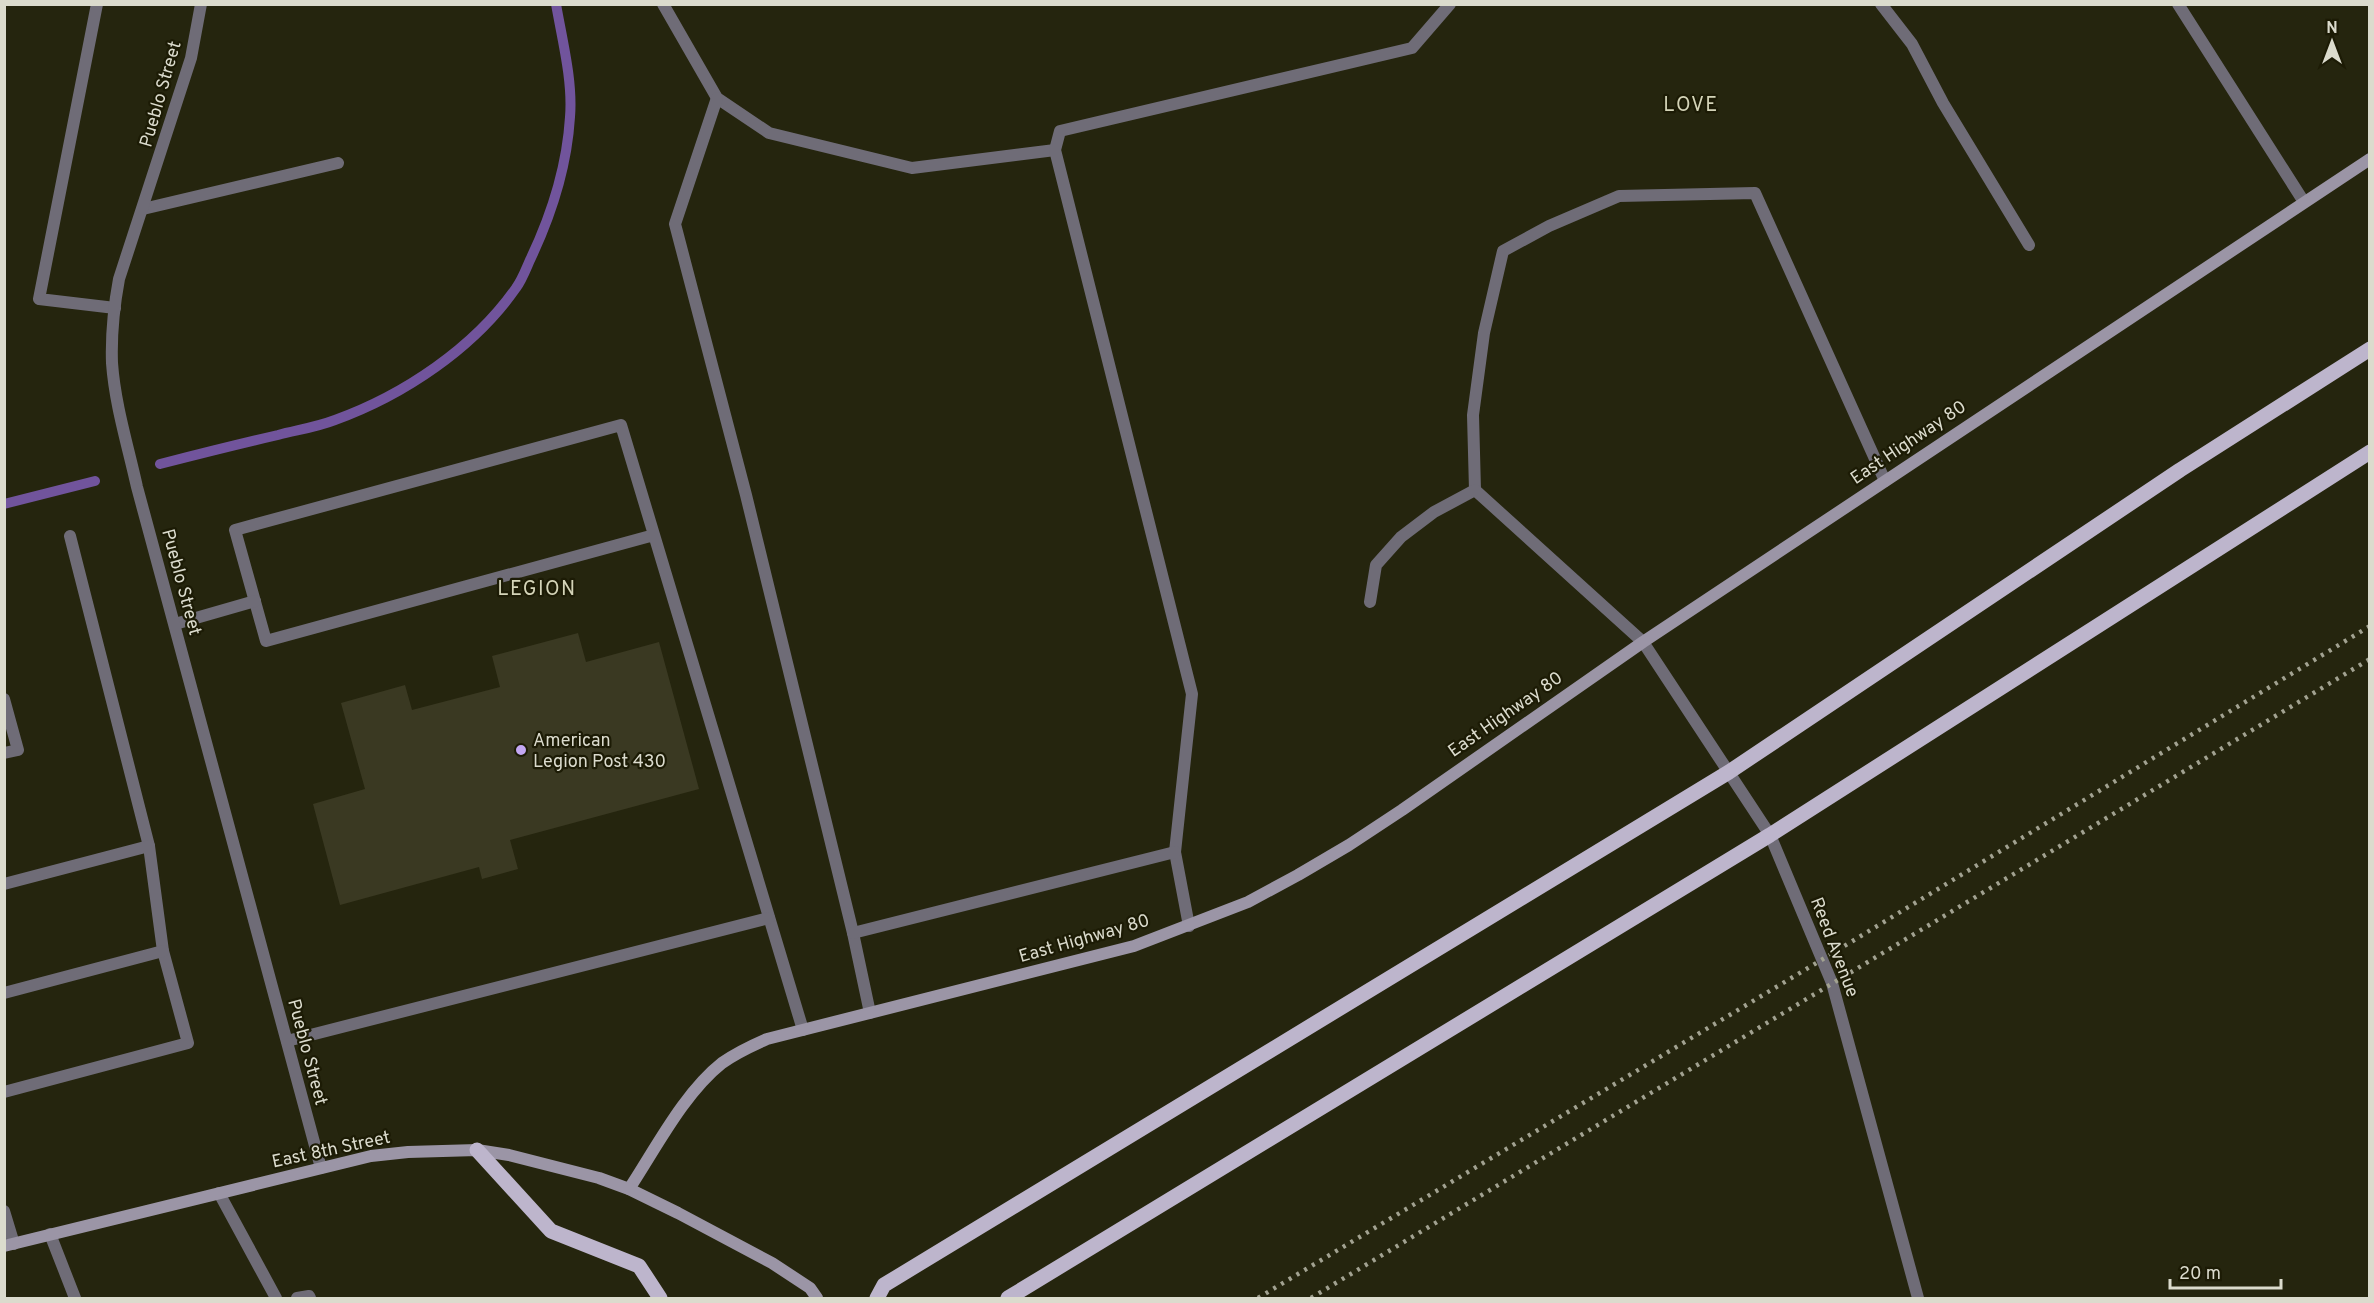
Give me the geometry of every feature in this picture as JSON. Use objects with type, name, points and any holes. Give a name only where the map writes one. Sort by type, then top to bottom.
[{"type":"main road","points":[[877,1299],[884,1285],[1728,772],[2180,470],[2370,349]]},
{"type":"main road","points":[[1008,1299],[1770,835],[2370,452]]},
{"type":"main road","points":[[477,1150],[551,1231],[639,1266],[660,1299]]},
{"type":"street","points":[[97,4],[39,299],[115,308]]},
{"type":"street","name":"Pueblo Street","points":[[201,4],[191,58],[119,279],[112,363],[119,410],[137,487],[321,1168]]},
{"type":"street","points":[[663,4],[717,98],[769,133],[912,168],[1055,150]]},
{"type":"street","points":[[1189,926],[1175,852],[1192,694],[1055,150],[1060,131],[1412,48],[1450,4]]},
{"type":"street","points":[[1881,4],[1912,44],[1943,103],[2029,245]]},
{"type":"street","points":[[2178,4],[2304,202]]},
{"type":"street","points":[[717,98],[675,224],[746,495],[853,933],[870,1013]]},
{"type":"street","name":"East Highway 80","points":[[629,1189],[688,1096],[706,1076],[739,1052],[767,1039],[1071,964],[1134,946],[1248,902],[1349,845],[1643,642],[2370,159]]},
{"type":"street","points":[[143,209],[338,163]]},
{"type":"street","points":[[1370,602],[1376,565],[1401,537],[1434,513],[1475,490],[1473,415],[1484,333],[1503,251],[1549,226],[1619,196],[1755,193],[1885,481]]},
{"type":"street","points":[[654,535],[266,640],[235,530],[621,425],[803,1030]]},
{"type":"street","name":"Reed Avenue","points":[[1475,490],[1643,642],[1770,835],[1832,983],[1918,1299]]},
{"type":"street","points":[[4,1092],[188,1043],[163,951],[149,846],[70,536]]},
{"type":"street","points":[[175,624],[255,601]]},
{"type":"street","points":[[4,699],[18,750],[4,753]]},
{"type":"street","points":[[4,885],[149,846]]},
{"type":"street","points":[[853,933],[1175,852]]},
{"type":"street","points":[[287,1041],[769,918]]},
{"type":"street","points":[[4,993],[163,951]]},
{"type":"street","name":"East 8th Street","points":[[9,1245],[371,1156],[408,1152],[477,1150],[509,1155],[599,1178],[629,1189],[772,1263],[810,1288],[817,1299]]},
{"type":"street","points":[[219,1193],[276,1299]]},
{"type":"street","points":[[4,1211],[9,1245]]},
{"type":"street","points":[[50,1234],[75,1299]]},
{"type":"street","points":[[297,1299],[309,1296],[310,1299]]},
{"type":"building","name":"American Legion Post 430","points":[[578,633],[586,662],[659,642],[699,789],[510,840],[518,869],[482,879],[479,867],[340,905],[313,804],[365,789],[341,703],[405,685],[412,710],[500,687],[492,656]]},
{"type":"waterway","points":[[160,464],[321,425],[361,410],[412,383],[436,367],[458,350],[499,310],[520,282],[538,243],[562,172],[571,103],[556,4]]},
{"type":"waterway","points":[[4,504],[95,481]]},
{"type":"railway","points":[[1258,1298],[1823,959],[2370,626]]},
{"type":"railway","points":[[1311,1298],[2370,659]]},
{"type":"place","name":"American Legion Post 430","points":[[521,750]]},
{"type":"district","name":"LOVE","points":[[1691,104]]},
{"type":"district","name":"LEGION","points":[[537,588]]}]
